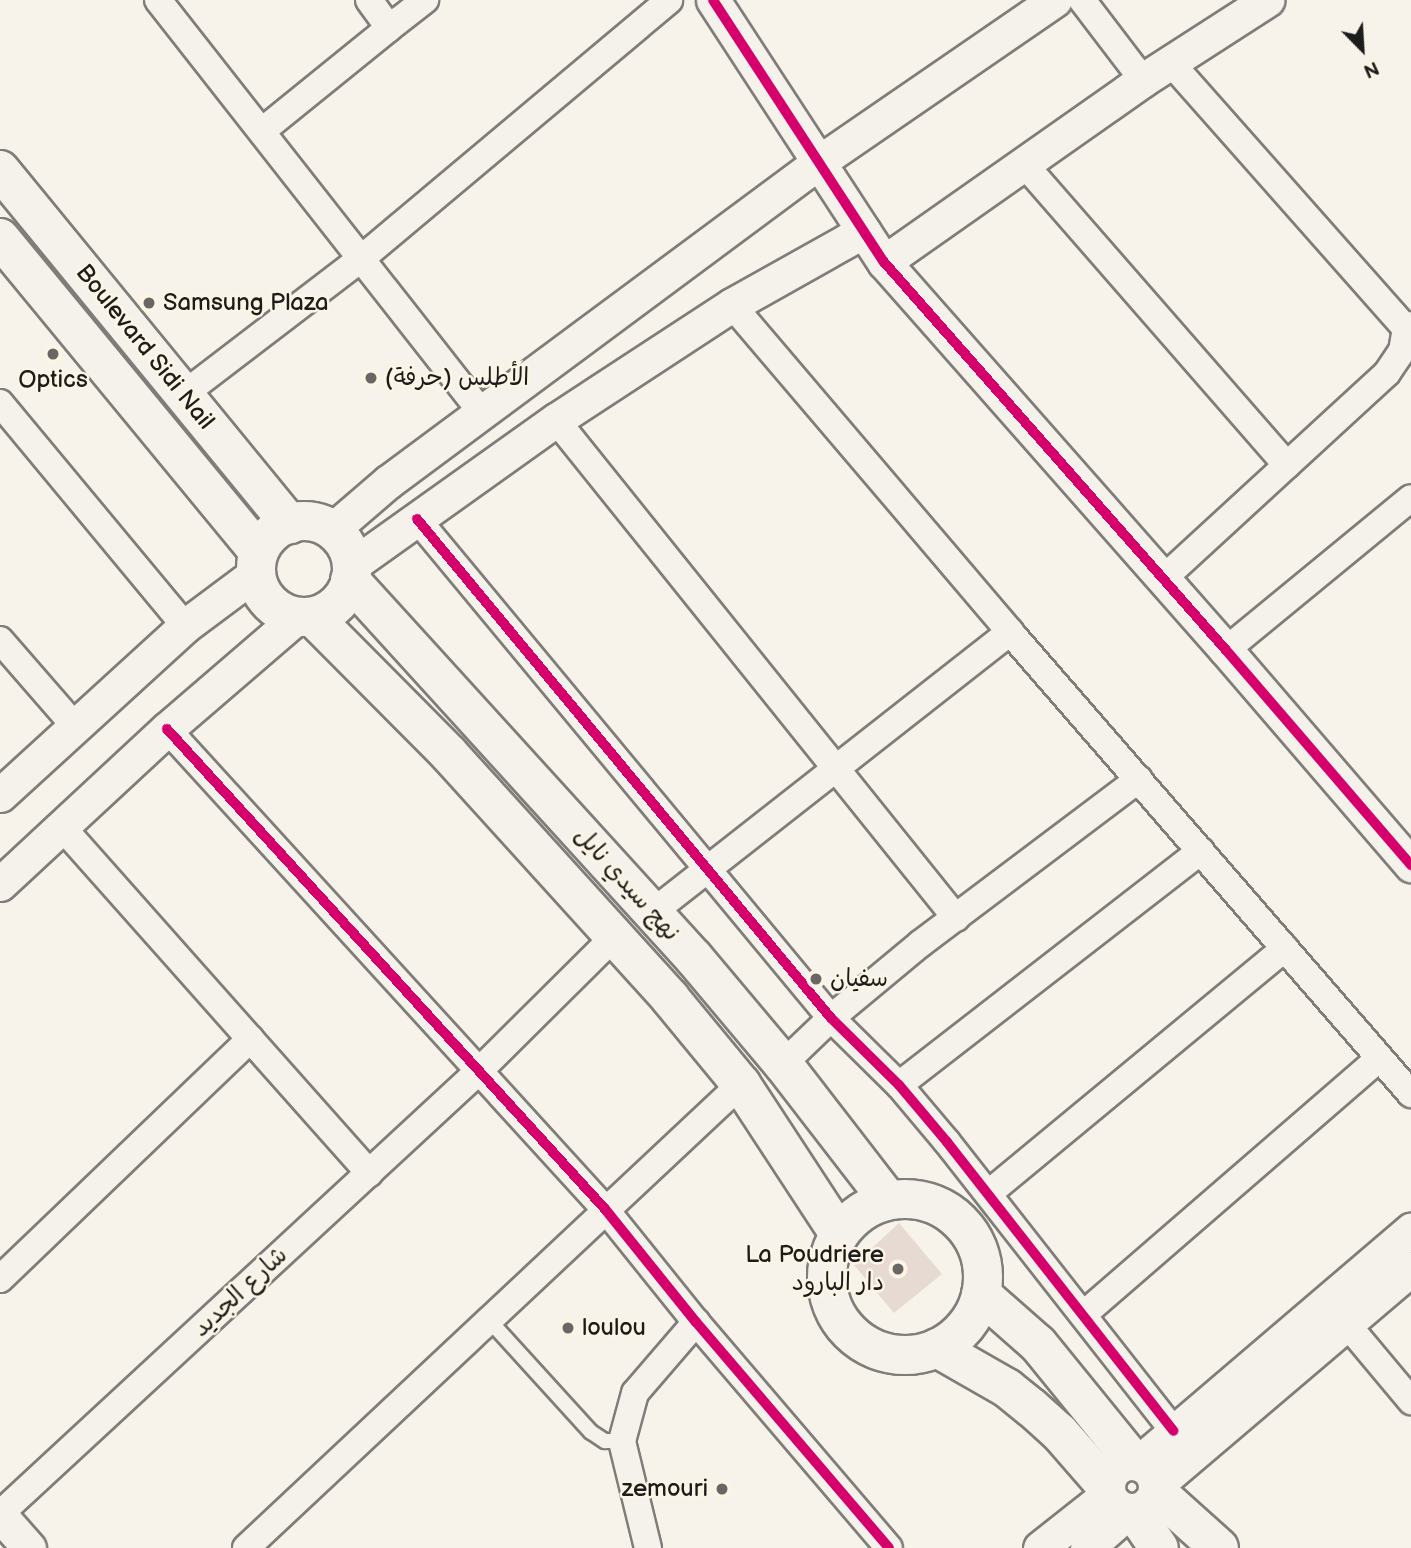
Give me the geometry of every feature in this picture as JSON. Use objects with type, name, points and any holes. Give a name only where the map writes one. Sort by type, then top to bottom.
[{"type":"main road","name":"Boulevard Sidi Nail","points":[[0,170],[290,524]]},
{"type":"main road","name":"Boulevard Sidi Nail","points":[[0,237],[257,562]]},
{"type":"main road","points":[[290,524],[318,524],[331,531],[349,552],[351,573],[337,604],[305,617],[273,607],[264,597],[257,562],[276,530],[290,524]]},
{"type":"main road","name":"نهج سيدي نايل","points":[[351,573],[653,912],[783,1065],[888,1200]]},
{"type":"main road","name":"نهج سيدي نايل","points":[[305,617],[449,754],[670,998],[741,1084],[839,1234]]},
{"type":"main road","points":[[914,1199],[939,1206],[960,1221],[975,1243],[983,1268],[981,1294],[973,1316],[957,1335],[937,1348],[913,1354],[888,1353],[864,1344],[845,1328],[832,1307],[827,1282],[829,1258],[839,1234],[852,1219],[888,1200],[914,1199]]},
{"type":"main road","points":[[981,1294],[1038,1344],[1133,1488],[1159,1548]]},
{"type":"main road","points":[[937,1348],[1007,1388],[1059,1432],[1133,1488],[1219,1548]]},
{"type":"street","points":[[158,0],[483,414]]},
{"type":"street","points":[[369,0],[390,28]]},
{"type":"street","points":[[262,131],[425,0]]},
{"type":"street","points":[[184,394],[362,258],[668,0]]},
{"type":"street","points":[[331,531],[388,482],[819,162],[1055,0]]},
{"type":"street","points":[[1082,0],[1157,71],[1408,327],[1402,351],[1387,373],[1164,578]]},
{"type":"street","points":[[884,262],[1157,71],[1266,0]]},
{"type":"street","points":[[722,3],[884,262],[1164,578],[1411,865]]},
{"type":"street","points":[[1026,165],[1287,465]]},
{"type":"street","points":[[351,573],[417,519],[556,420],[732,306],[864,230]]},
{"type":"street","points":[[732,306],[1010,632],[1411,1094]]},
{"type":"street","points":[[0,403],[185,626]]},
{"type":"street","points":[[556,420],[956,918]]},
{"type":"street","points":[[1226,650],[1411,498]]},
{"type":"street","points":[[417,519],[831,1018],[899,1085],[989,1193],[1174,1431]]},
{"type":"street","points":[[0,795],[257,562]]},
{"type":"street","points":[[0,884],[167,729],[305,617]]},
{"type":"street","points":[[653,912],[1010,632]]},
{"type":"street","points":[[0,640],[75,725]]},
{"type":"street","points":[[167,729],[605,1209],[696,1322],[889,1548]]},
{"type":"street","points":[[783,1065],[831,1018],[920,944],[1139,779]]},
{"type":"street","points":[[62,827],[369,1173]]},
{"type":"street","points":[[899,1085],[1201,851]]},
{"type":"street","name":"شارع الجديد","points":[[0,1515],[480,1070],[614,937]]},
{"type":"street","points":[[989,1193],[1285,948]]},
{"type":"street","points":[[0,1279],[250,1040]]},
{"type":"street","points":[[1084,1314],[1380,1058]]},
{"type":"street","points":[[246,1548],[741,1084]]},
{"type":"street","points":[[1040,1548],[1133,1488],[1337,1312],[1411,1230]]},
{"type":"street","points":[[1087,1548],[1174,1431],[1337,1312],[1411,1269]]},
{"type":"street","points":[[1337,1312],[1411,1401]]},
{"type":"street","points":[[643,1545],[622,1441],[635,1393],[696,1322]]},
{"type":"street","points":[[0,1515],[29,1548]]},
{"type":"lane","points":[[489,1320],[591,1432],[606,1441],[622,1441]]},
{"type":"building","name":"La Poudriere دار البارود","points":[[899,1223],[942,1274],[894,1313],[854,1265]]},
{"type":"cycle path","points":[[713,0],[884,262],[1226,650],[1411,865]]},
{"type":"cycle path","points":[[417,519],[831,1018],[899,1085],[947,1142],[1174,1431]]},
{"type":"cycle path","points":[[167,729],[605,1209],[696,1322],[889,1548]]},
{"type":"place","name":"Samsung Plaza","points":[[149,303]]},
{"type":"place","name":"Optics","points":[[53,354]]},
{"type":"place","name":"الأطلس (حرفة)","points":[[371,378]]},
{"type":"place","name":"سفيان","points":[[816,979]]},
{"type":"place","name":"La Poudriere دار البارود","points":[[898,1269]]},
{"type":"place","name":"loulou","points":[[568,1328]]},
{"type":"place","name":"zemouri","points":[[722,1489]]}]
